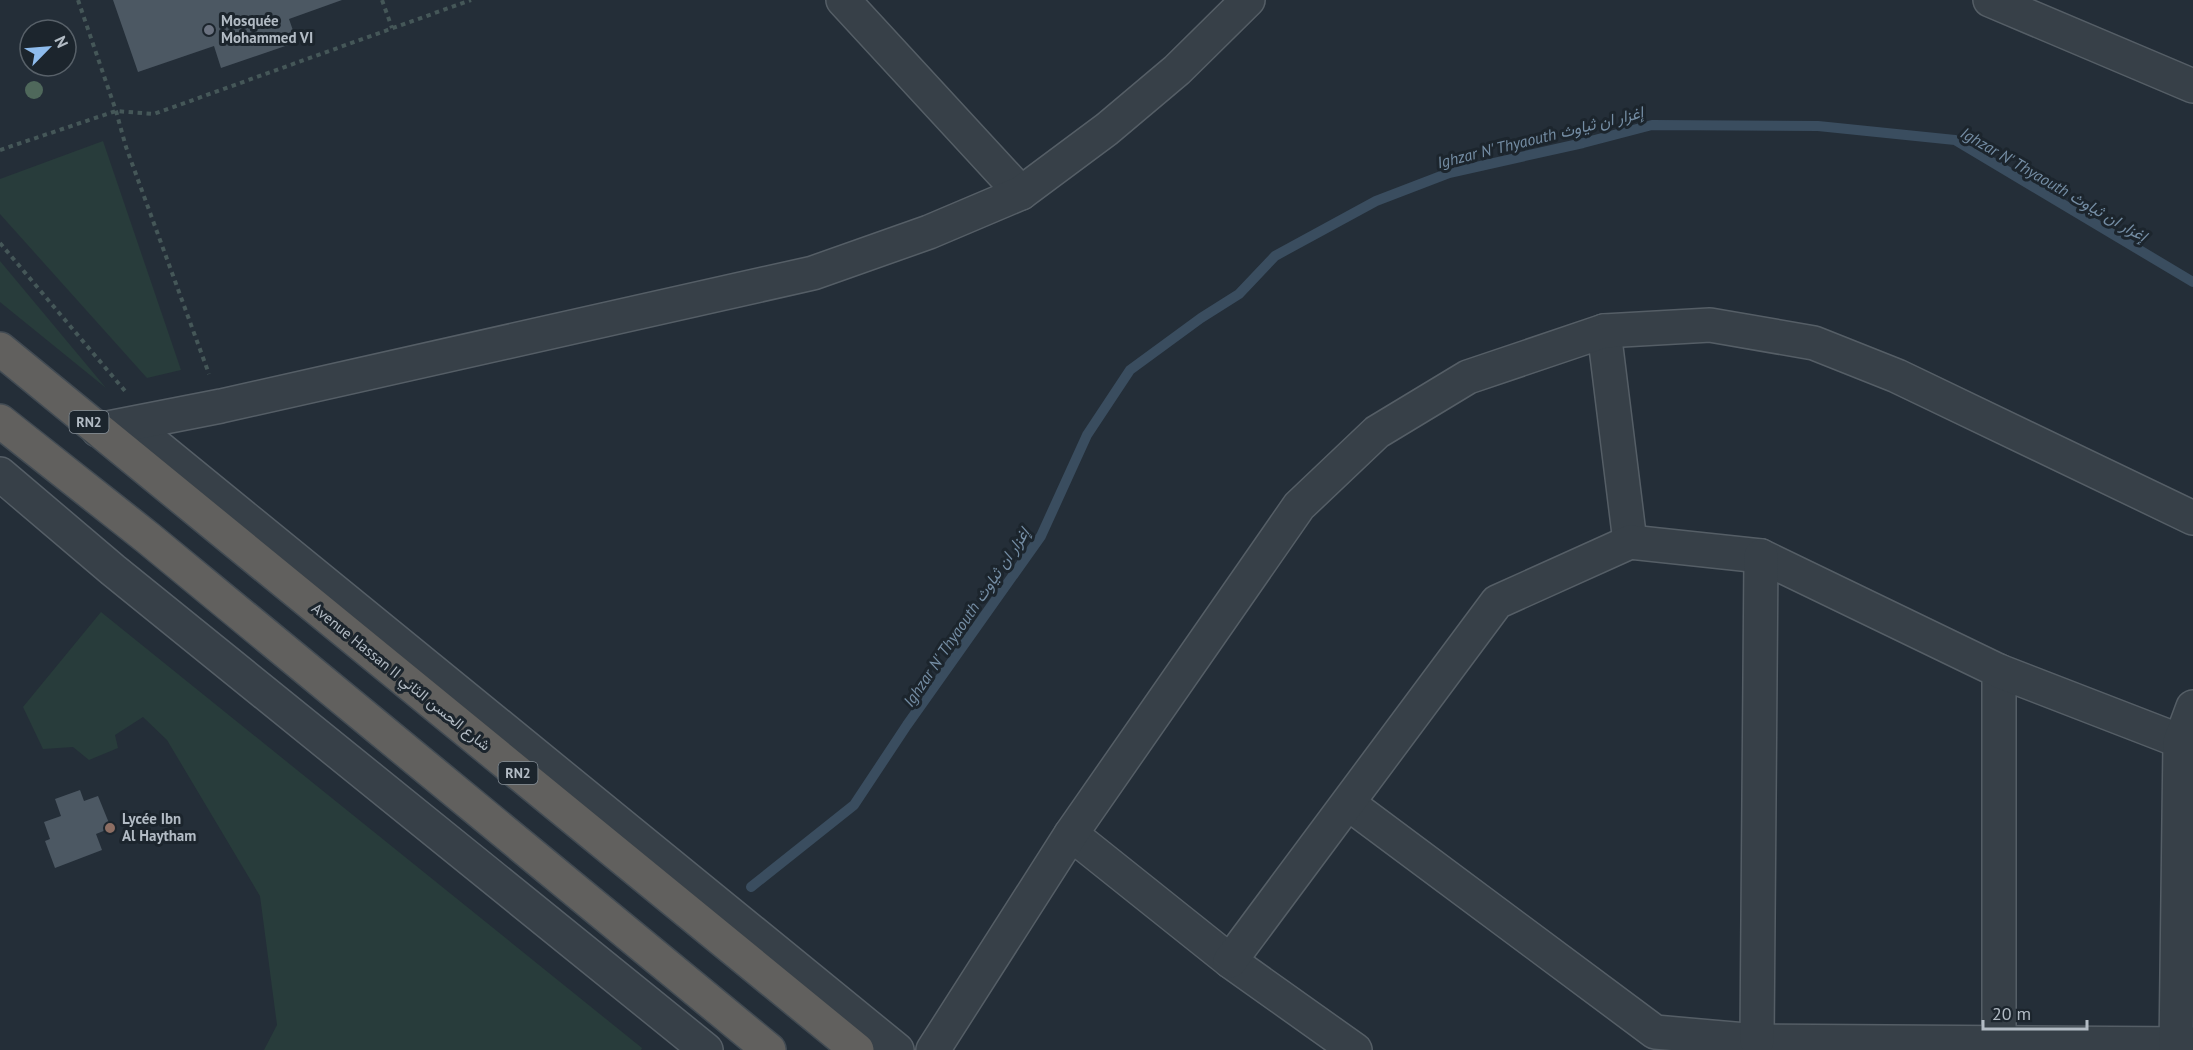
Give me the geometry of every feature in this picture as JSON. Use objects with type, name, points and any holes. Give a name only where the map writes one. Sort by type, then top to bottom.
[{"type":"highway","name":"Avenue Hassan II شارع الحسن الثاني","points":[[0,349],[857,1050]]},
{"type":"highway","points":[[0,421],[148,538],[769,1050]]},
{"type":"street","points":[[843,0],[1021,193]]},
{"type":"street","points":[[98,430],[221,406],[813,273],[929,232],[1021,193],[1107,129],[1177,70],[1248,0]]},
{"type":"street","points":[[1990,0],[2193,86]]},
{"type":"street","points":[[933,1050],[1071,834],[1299,506],[1377,432],[1468,377],[1604,332],[1710,325],[1814,344],[1897,376],[2193,518]]},
{"type":"street","points":[[1604,332],[1630,542]]},
{"type":"street","points":[[141,423],[897,1050]]},
{"type":"street","points":[[0,474],[113,570],[706,1050]]},
{"type":"street","points":[[1230,961],[1497,602],[1630,542],[1761,556],[1999,671],[2187,744]]},
{"type":"street","points":[[1757,1041],[1761,556]]},
{"type":"street","points":[[1999,671],[1999,1042]]},
{"type":"street","points":[[1349,804],[1652,1041],[1999,1042],[2181,1046],[2187,744],[2193,707]]},
{"type":"street","points":[[1071,834],[1230,961],[1355,1050]]},
{"type":"path","points":[[78,0],[126,147],[221,406]]},
{"type":"path","points":[[382,0],[392,28]]},
{"type":"path","points":[[0,150],[116,111],[154,114],[471,0]]},
{"type":"path","points":[[0,243],[141,423]]},
{"type":"green space","points":[[103,141],[181,370],[147,378],[0,214],[0,179]]},
{"type":"green space","points":[[0,261],[10,273],[106,388],[0,302]]},
{"type":"green space","points":[[101,612],[642,1048],[641,1050],[264,1050],[277,1025],[260,896],[167,740],[143,717],[115,735],[118,748],[89,760],[73,747],[43,749],[23,707]]},
{"type":"building","name":"Mosquée Mohammed VI","points":[[113,0],[342,0],[289,19],[297,42],[221,68],[214,46],[138,72]]},
{"type":"building","points":[[80,790],[84,801],[98,796],[111,828],[96,834],[102,850],[55,868],[45,841],[50,839],[44,822],[61,816],[55,799]]},
{"type":"waterway","name":"Ighzar N' Thyaouth إغزار ان ثياوث","points":[[751,887],[854,805],[907,725],[1041,536],[1087,435],[1130,370],[1201,318],[1239,294],[1275,256],[1376,201],[1449,173],[1652,125],[1818,126],[1955,140],[2193,282]]},
{"type":"place","name":"Mosquée Mohammed VI","points":[[209,30]]},
{"type":"place","name":"Lycée Ibn Al Haytham","points":[[110,828]]}]
